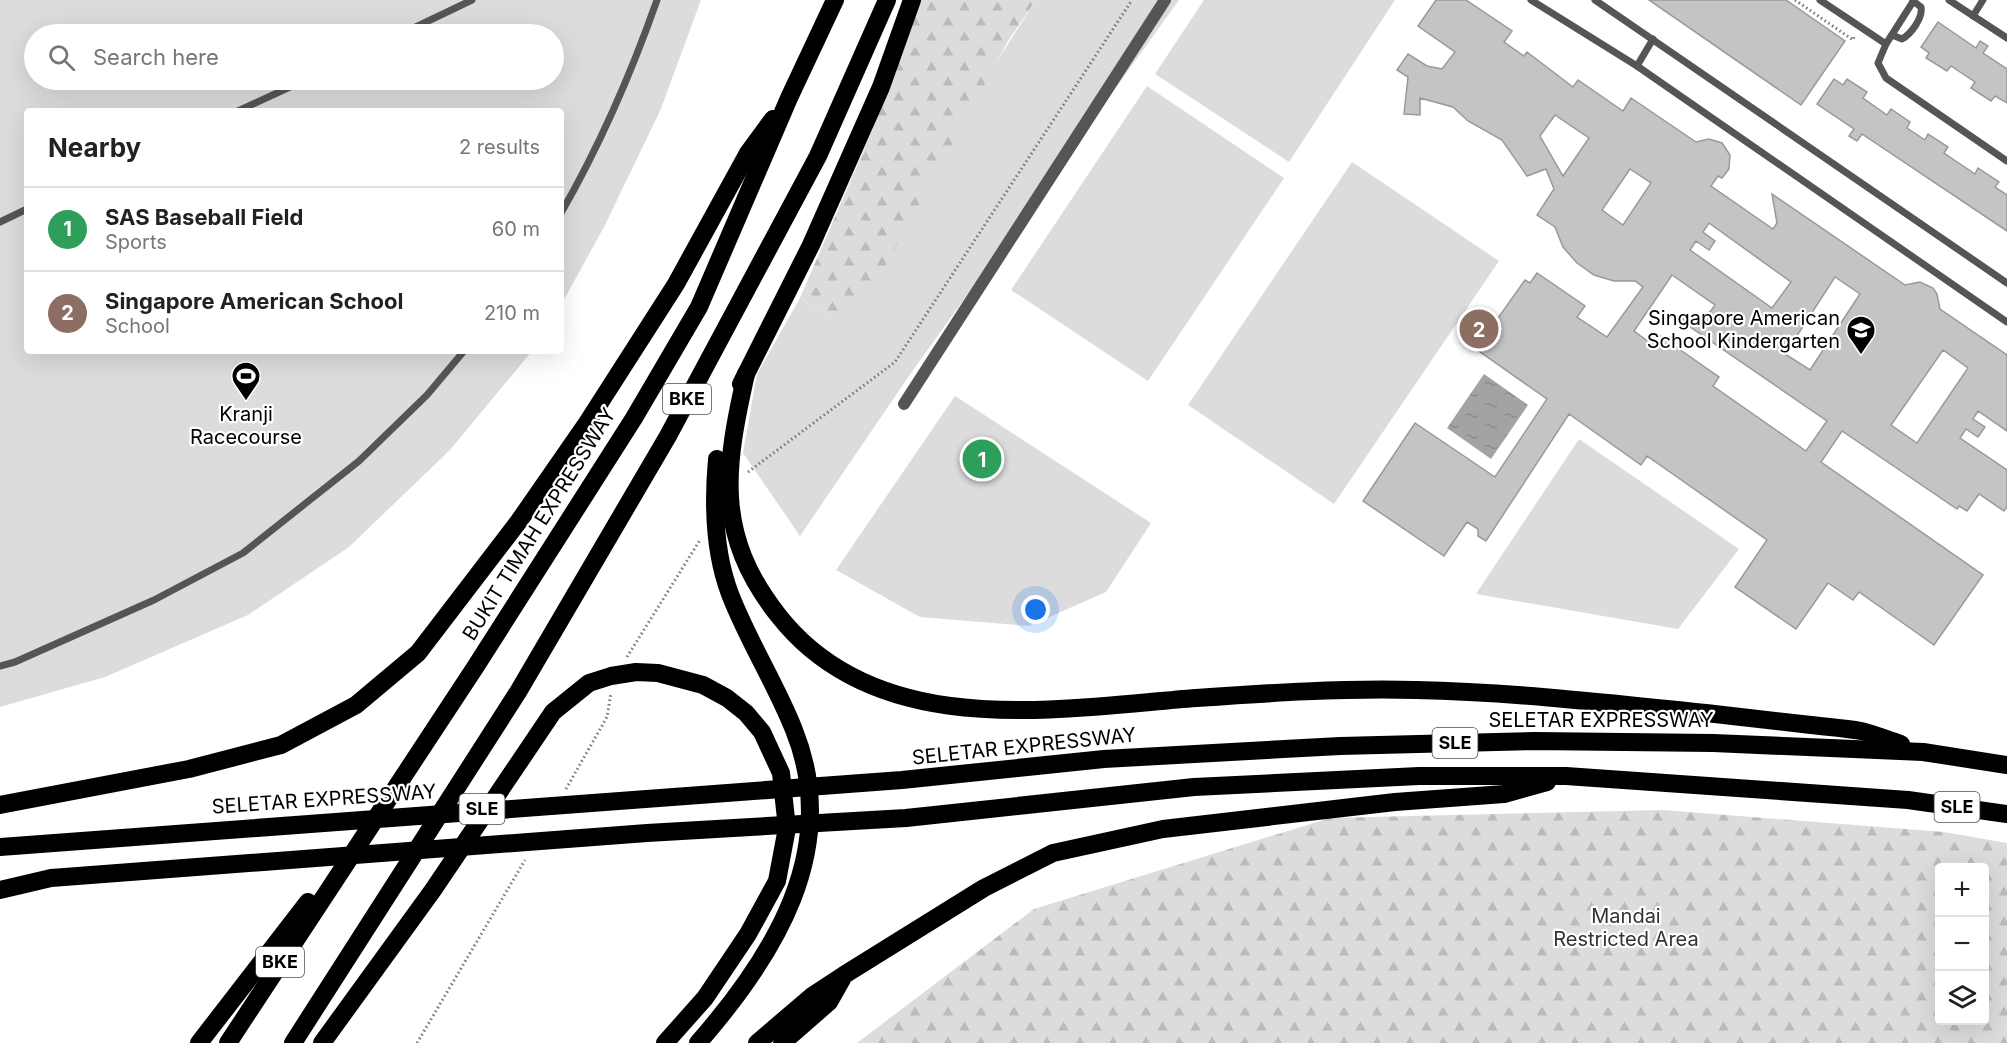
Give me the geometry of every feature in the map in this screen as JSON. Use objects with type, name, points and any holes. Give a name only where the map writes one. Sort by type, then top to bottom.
[{"type":"highway","name":"BUKIT TIMAH EXPRESSWAY","points":[[228,1043],[596,477],[699,307],[789,98],[835,0]]},
{"type":"highway","name":"BKE","points":[[293,1043],[518,692],[668,436],[818,156],[887,0]]},
{"type":"highway","points":[[698,1043],[724,1013],[770,945],[794,899],[804,869],[809,841],[807,780],[798,741],[729,592],[717,540],[716,472],[722,435],[746,374],[811,245],[880,87],[912,0]]},
{"type":"highway","points":[[0,805],[189,769],[281,745],[356,705],[418,653],[512,530],[585,426],[676,284],[748,153],[789,98]]},
{"type":"highway","points":[[746,374],[730,447],[729,499],[734,527],[747,562],[763,596],[792,634],[841,671],[891,695],[951,706],[1017,712],[1265,693],[1416,690],[1580,699],[1860,731],[1923,752]]},
{"type":"highway","points":[[322,1043],[433,890],[553,712],[589,683],[611,676],[636,672],[658,673],[704,685],[727,698],[746,713],[762,732],[781,773],[787,828],[777,881],[748,934],[705,998],[665,1043]]},
{"type":"highway","name":"SELETAR EXPRESSWAY","points":[[54,842],[902,780],[1104,759],[1340,746],[1534,741],[1713,743],[1923,752],[2007,765]]},
{"type":"highway","points":[[0,890],[51,878],[647,833],[906,818],[1194,787],[1419,776],[1566,776]]},
{"type":"highway","points":[[757,1043],[812,996],[844,975],[984,888],[1053,853],[1163,830],[1395,802],[1504,794],[1566,776]]},
{"type":"highway","name":"SLE","points":[[1566,776],[1908,800],[2007,814]]},
{"type":"highway","points":[[199,1043],[271,946],[369,827]]},
{"type":"highway","points":[[0,846],[54,842]]},
{"type":"highway","points":[[0,857],[54,842]]},
{"type":"highway","points":[[782,1043],[829,1002],[844,975]]},
{"type":"street","points":[[904,404],[1165,0]]},
{"type":"lane","points":[[422,24],[472,0]]},
{"type":"lane","points":[[564,208],[591,162],[638,53],[657,0]]},
{"type":"lane","points":[[1531,0],[1637,66],[2007,322]]},
{"type":"lane","points":[[1596,0],[2007,284]]},
{"type":"lane","points":[[1820,0],[1886,44]]},
{"type":"lane","points":[[1949,0],[2007,38]]},
{"type":"lane","points":[[1973,16],[1983,0]]},
{"type":"lane","points":[[1892,35],[1902,39],[1908,36],[1920,18],[1921,7],[1913,1],[1886,44],[1878,63],[1886,78],[2007,161]]},
{"type":"lane","points":[[1637,66],[1653,39]]},
{"type":"lane","points":[[244,108],[283,90]]},
{"type":"lane","points":[[0,222],[24,210]]},
{"type":"lane","points":[[0,666],[15,662],[154,600],[243,552],[359,460],[427,394],[461,354]]},
{"type":"path","points":[[740,478],[895,362],[1132,0]]},
{"type":"path","points":[[626,660],[701,538]]},
{"type":"path","points":[[561,797],[607,717],[611,691]]},
{"type":"path","points":[[417,1043],[527,857]]},
{"type":"green space","name":"Kranji Racecourse","points":[[0,0],[701,0],[660,111],[604,227],[564,300],[564,108],[24,108],[24,354],[530,354],[450,450],[349,547],[248,615],[105,677],[0,707]]},
{"type":"green space","points":[[919,0],[1036,0],[1008,41],[873,289],[832,319],[800,298],[872,131]]},
{"type":"green space","points":[[1036,0],[1179,0],[911,373],[800,536],[743,453],[757,374],[800,298],[832,319]]},
{"type":"green space","points":[[1204,0],[1395,0],[1289,162],[1155,74]]},
{"type":"green space","points":[[1147,86],[1284,178],[1148,381],[1011,290]]},
{"type":"green space","points":[[1352,162],[1499,261],[1334,504],[1188,405]]},
{"type":"green space","points":[[955,396],[1151,523],[1106,592],[1029,626],[920,617],[836,570]]},
{"type":"green space","points":[[1579,439],[1739,549],[1678,629],[1476,594]]},
{"type":"green space","name":"Mandai Restricted Area","points":[[1663,810],[1944,832],[2007,843],[2007,1043],[857,1043],[1034,909],[1330,818]]},
{"type":"water","points":[[1484,374],[1528,405],[1491,459],[1447,428]]},
{"type":"building","points":[[1436,0],[1466,0],[1512,31],[1504,42],[1524,56],[1527,52],[1573,87],[1578,80],[1623,111],[1631,98],[1696,142],[1709,139],[1722,143],[1730,155],[1729,169],[1722,178],[1718,176],[1711,186],[1773,229],[1777,223],[1772,194],[1905,285],[1920,282],[1933,288],[1937,294],[1940,309],[2007,355],[2007,431],[1978,411],[1973,419],[1985,427],[1978,437],[1966,429],[1960,438],[2007,470],[2007,507],[2004,511],[1979,494],[1967,511],[1959,506],[1957,509],[1842,431],[1821,462],[1983,575],[1934,645],[1859,592],[1853,600],[1828,583],[1796,629],[1735,587],[1767,540],[1647,456],[1641,465],[1569,414],[1486,541],[1478,536],[1478,529],[1467,522],[1444,556],[1363,501],[1415,423],[1495,477],[1547,399],[1476,349],[1525,280],[1530,283],[1537,273],[1585,306],[1577,317],[1607,337],[1643,287],[1635,281],[1614,281],[1594,275],[1577,263],[1563,247],[1555,227],[1537,215],[1554,189],[1546,169],[1527,176],[1502,140],[1468,121],[1453,107],[1420,98],[1420,115],[1404,114],[1408,77],[1397,70],[1408,54],[1427,66],[1442,69],[1455,52],[1418,26]],"holes":[[[1555,115],[1589,138],[1563,176],[1540,136]],[[1630,169],[1651,183],[1623,225],[1602,210]],[[1709,223],[1791,282],[1772,308],[1690,250],[1696,241],[1709,250],[1715,241],[1703,232]],[[1672,275],[1715,305],[1710,312],[1680,320],[1827,421],[1806,451],[1713,386],[1719,377],[1656,333],[1649,342],[1634,331]],[[1835,277],[1860,294],[1810,370],[1785,354]],[[1943,350],[1968,368],[1917,443],[1891,425]]]},
{"type":"building","points":[[1649,0],[1786,0],[1845,41],[1801,105]]},
{"type":"building","points":[[1938,22],[1976,48],[1980,41],[1988,46],[1983,53],[2007,69],[2007,103],[1995,96],[1991,101],[1971,88],[1975,82],[1951,66],[1947,71],[1926,58],[1929,53],[1921,47]]},
{"type":"building","points":[[1834,79],[1843,85],[1847,79],[1867,92],[1863,98],[1887,115],[1891,109],[1910,122],[1907,128],[1925,140],[1928,134],[1948,147],[1944,153],[1975,174],[1978,168],[1999,182],[1995,187],[2007,195],[2007,231],[1862,134],[1857,141],[1849,136],[1854,129],[1817,104]]},
{"type":"place","name":"Singapore American School","points":[[1479,329]]},
{"type":"place","name":"Singapore American School Kindergarten","points":[[1861,356]]},
{"type":"place","name":"Kranji Racecourse","points":[[246,402]]},
{"type":"place","name":"SAS Baseball Field","points":[[982,459]]}]
